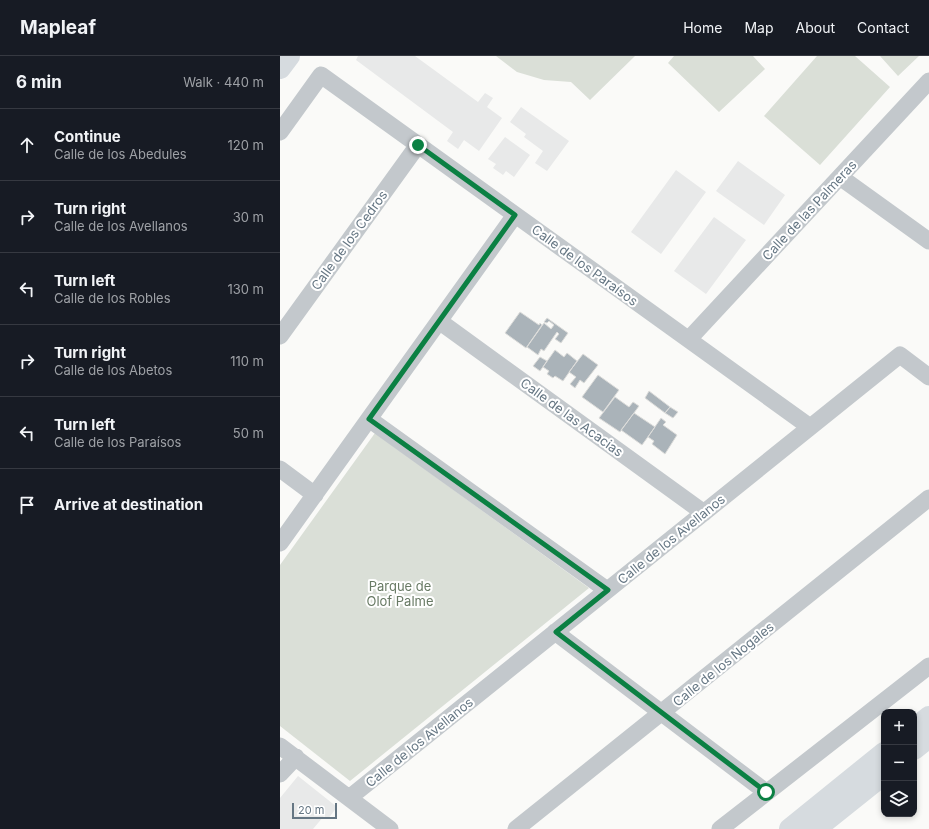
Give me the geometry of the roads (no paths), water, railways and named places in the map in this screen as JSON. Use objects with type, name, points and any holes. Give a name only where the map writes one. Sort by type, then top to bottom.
[{"type":"street","points":[[280,68],[289,56]]},
{"type":"street","name":"Calle de los Paraísos","points":[[280,132],[321,75],[810,427]]},
{"type":"street","name":"Calle de las Palmeras","points":[[689,339],[929,81]]},
{"type":"street","name":"Calle de los Cedros","points":[[280,336],[418,145]]},
{"type":"street","points":[[840,177],[929,241]]},
{"type":"street","points":[[280,543],[515,215]]},
{"type":"street","name":"Calle de las Acacias","points":[[439,321],[704,513]]},
{"type":"street","name":"Calle de los Avellanos","points":[[349,798],[900,355],[929,377]]},
{"type":"street","points":[[369,419],[608,590]]},
{"type":"street","points":[[280,469],[314,495]]},
{"type":"street","name":"Calle de los Nogales","points":[[516,829],[929,498]]},
{"type":"street","points":[[556,632],[766,792]]},
{"type":"street","points":[[720,829],[929,666]]},
{"type":"street","points":[[917,727],[929,717]]},
{"type":"street","points":[[917,747],[929,737]]},
{"type":"street","points":[[280,746],[390,829]]},
{"type":"street","points":[[790,829],[881,755]]},
{"type":"street","points":[[280,774],[296,758]]},
{"type":"street","points":[[815,829],[881,776]]},
{"type":"park label","name":"Parque de Olof Palme","points":[[400,594]]}]
